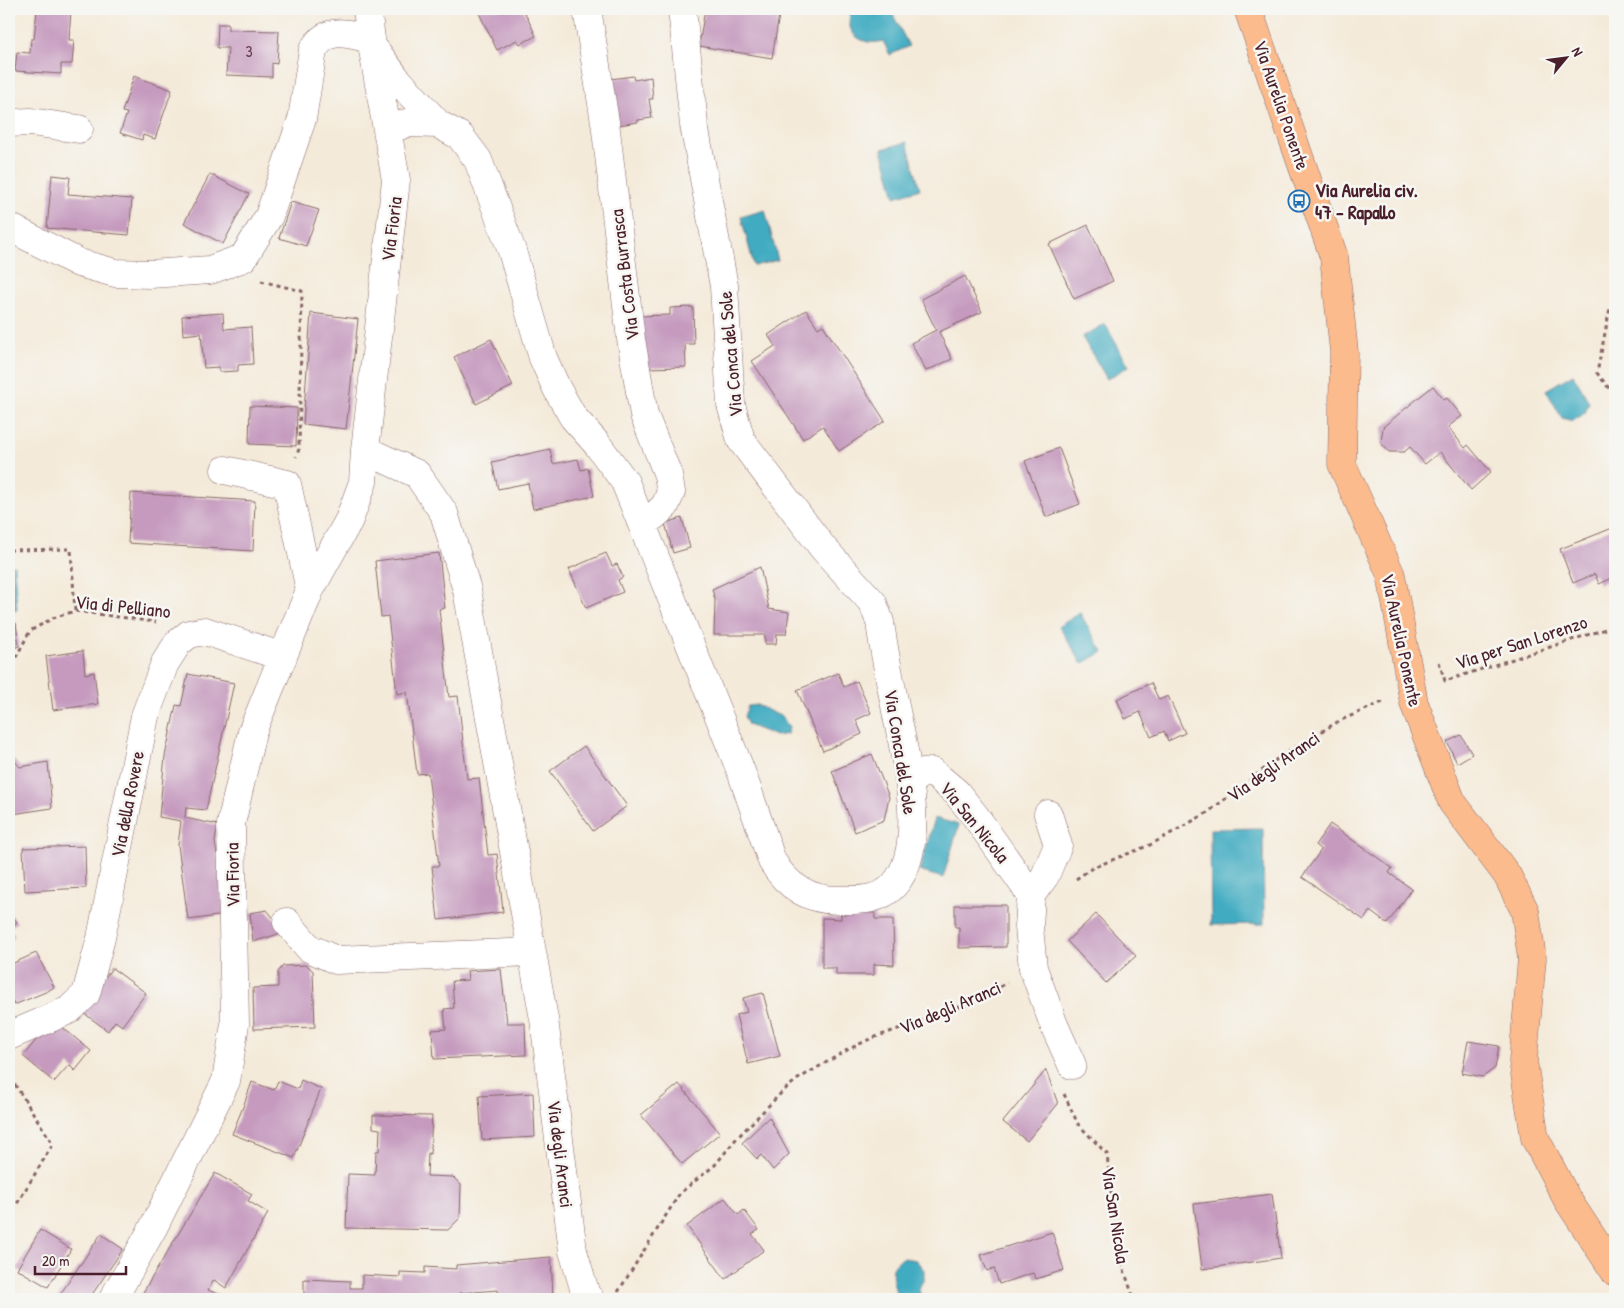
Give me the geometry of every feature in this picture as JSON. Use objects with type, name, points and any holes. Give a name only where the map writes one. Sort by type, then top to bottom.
[{"type":"main road","name":"Via Aurelia Ponente","points":[[1248,9],[1334,257],[1344,352],[1342,464],[1390,575],[1414,703],[1452,802],[1507,875],[1526,911],[1532,958],[1523,1061],[1535,1138],[1567,1198],[1615,1272]]},
{"type":"street","name":"Via Fioria","points":[[113,1299],[153,1228],[226,1081],[235,1024],[231,824],[252,732],[310,590],[349,520],[363,482],[396,180],[367,9]]},
{"type":"street","name":"Via Costa Burrasca","points":[[587,9],[606,122],[630,339],[644,415],[668,475],[671,492],[665,506],[660,511],[654,516],[640,520]]},
{"type":"street","name":"Via Conca del Sole","points":[[372,43],[396,78],[438,124],[460,136],[478,160],[512,251],[543,358],[557,389],[573,417],[597,444],[625,482],[742,774],[772,861],[788,883],[802,892],[832,900],[867,899],[879,896],[893,886],[900,876],[909,854],[913,827],[910,782],[880,622],[873,604],[823,548],[741,440],[731,405],[724,286],[694,125],[682,9]]},
{"type":"street","points":[[9,227],[80,263],[115,273],[150,274],[210,270],[243,258],[269,216],[302,119],[313,50],[328,35],[339,32],[372,43]]},
{"type":"street","points":[[9,123],[31,122],[79,129]]},
{"type":"street","name":"Via Conca del Sole","points":[[388,131],[406,123],[438,124]]},
{"type":"street","points":[[287,922],[309,948],[336,960],[532,952],[467,590],[444,513],[418,474],[365,450]]},
{"type":"street","points":[[225,470],[287,484],[310,590]]},
{"type":"street","name":"Via della Rovere","points":[[15,1033],[69,1010],[86,994],[101,938],[145,716],[165,663],[178,643],[189,634],[205,631],[283,657]]},
{"type":"street","name":"Via San Nicola","points":[[910,782],[922,773],[932,772],[956,792],[1031,895]]},
{"type":"street","points":[[1048,814],[1058,845],[1045,876],[1031,895],[1029,927],[1033,968],[1054,1026],[1072,1066]]},
{"type":"street","name":"Via degli Aranci","points":[[532,952],[541,1006],[573,1251],[586,1295],[603,1298]]},
{"type":"path","points":[[243,258],[240,276],[302,291],[299,449],[287,484]]},
{"type":"path","points":[[1615,304],[1610,308],[1597,373],[1615,396]]},
{"type":"path","points":[[9,550],[71,549],[75,611]]},
{"type":"path","name":"Via di Pelliano","points":[[9,705],[15,659],[30,631],[53,618],[75,611],[160,623]]},
{"type":"path","name":"Via per San Lorenzo","points":[[1437,658],[1445,681],[1615,626]]},
{"type":"path","name":"Via degli Aranci","points":[[1074,881],[1092,868],[1150,845],[1207,813],[1281,756],[1339,721],[1411,690]]},
{"type":"path","name":"Via degli Aranci","points":[[603,1298],[680,1194],[715,1165],[736,1139],[783,1091],[849,1049],[968,1004],[1033,968]]},
{"type":"path","points":[[9,1217],[53,1144],[12,1080],[15,1033]]},
{"type":"path","name":"Via San Nicola","points":[[1063,1091],[1078,1124],[1107,1154],[1117,1250],[1134,1299]]},
{"type":"path","points":[[9,1288],[15,1299]]},
{"type":"water","points":[[852,9],[890,9],[909,46],[890,55],[883,41],[867,42],[861,40],[852,31],[850,25]]},
{"type":"water","points":[[907,142],[920,189],[895,197],[882,149]]},
{"type":"water","points":[[765,210],[778,260],[754,266],[741,217]]},
{"type":"water","points":[[1105,324],[1129,366],[1107,379],[1082,337]]},
{"type":"water","points":[[1573,374],[1589,402],[1585,413],[1573,421],[1562,418],[1546,390]]},
{"type":"water","points":[[9,565],[14,565],[17,610],[9,611]]},
{"type":"water","points":[[1080,613],[1103,652],[1082,664],[1059,626]]},
{"type":"water","points":[[757,705],[782,717],[789,727],[787,734],[776,736],[748,725],[744,716],[748,706]]},
{"type":"water","points":[[935,818],[959,825],[943,878],[919,871]]},
{"type":"water","points":[[1263,828],[1264,924],[1211,925],[1210,829]]},
{"type":"water","points":[[904,1258],[916,1260],[924,1270],[924,1279],[919,1288],[921,1299],[898,1299],[892,1276],[894,1265]]},
{"type":"building","points":[[37,9],[71,9],[69,40],[74,40],[72,64],[61,64],[61,74],[15,71],[17,52],[30,53],[31,39],[34,39]]},
{"type":"building","points":[[477,9],[523,9],[536,36],[520,44],[517,40],[497,50]]},
{"type":"building","points":[[705,9],[780,9],[772,58],[699,46]]},
{"type":"building","points":[[218,24],[228,24],[228,30],[279,31],[277,64],[272,63],[272,77],[226,75],[228,48],[217,48]]},
{"type":"building","points":[[134,76],[172,90],[155,139],[143,135],[142,140],[120,133],[127,113],[122,112]]},
{"type":"building","points":[[633,76],[634,80],[651,77],[653,99],[649,99],[652,118],[618,125],[611,79]]},
{"type":"building","points":[[210,174],[249,194],[223,244],[184,223]]},
{"type":"building","points":[[52,175],[70,177],[68,194],[132,199],[129,235],[47,228]]},
{"type":"building","points":[[291,202],[319,210],[306,246],[279,238]]},
{"type":"building","points":[[1088,225],[1113,281],[1074,299],[1049,244]]},
{"type":"building","points":[[965,276],[982,312],[939,332],[952,359],[926,371],[911,343],[936,330],[921,299]]},
{"type":"building","points":[[693,307],[694,344],[685,344],[686,367],[645,368],[639,316],[670,315],[670,308]]},
{"type":"building","points":[[806,310],[818,328],[823,325],[885,421],[839,451],[823,426],[803,439],[752,361],[775,346],[768,335]]},
{"type":"building","points":[[223,313],[224,329],[251,327],[253,364],[238,365],[238,371],[219,372],[219,367],[204,368],[201,333],[183,335],[182,316]]},
{"type":"building","points":[[311,313],[358,319],[346,429],[303,424]]},
{"type":"building","points":[[491,339],[513,386],[476,404],[454,357]]},
{"type":"building","points":[[1433,386],[1444,400],[1447,398],[1462,416],[1448,427],[1465,448],[1468,445],[1491,472],[1471,490],[1440,452],[1425,464],[1410,447],[1404,452],[1389,452],[1381,443],[1383,427]]},
{"type":"building","points":[[250,406],[297,408],[296,446],[249,444]]},
{"type":"building","points":[[1059,448],[1080,504],[1046,517],[1025,461]]},
{"type":"building","points":[[550,449],[553,464],[578,459],[581,470],[588,468],[594,496],[533,509],[528,483],[498,489],[492,462]]},
{"type":"building","points":[[131,493],[255,501],[253,551],[128,543]]},
{"type":"building","points":[[682,518],[690,548],[673,553],[665,523]]},
{"type":"building","points":[[1615,527],[1615,577],[1599,584],[1595,574],[1573,583],[1560,549]]},
{"type":"building","points":[[439,553],[445,608],[439,609],[449,697],[458,696],[467,779],[479,778],[488,855],[497,854],[503,912],[438,920],[432,866],[439,866],[428,773],[417,774],[407,692],[397,694],[388,616],[381,617],[375,561]]},
{"type":"building","points":[[606,553],[612,566],[617,564],[623,577],[618,580],[623,592],[586,608],[569,569]]},
{"type":"building","points":[[760,567],[769,609],[789,612],[786,634],[777,634],[776,644],[765,644],[765,635],[714,635],[715,600],[712,589]]},
{"type":"building","points":[[9,623],[16,623],[19,646],[9,650]]},
{"type":"building","points":[[83,651],[85,674],[94,672],[98,704],[53,710],[46,656]]},
{"type":"building","points":[[838,673],[844,687],[857,681],[871,713],[856,720],[862,734],[823,751],[797,690]]},
{"type":"building","points":[[188,674],[234,683],[206,810],[186,808],[185,818],[218,825],[215,841],[225,915],[188,920],[178,845],[181,821],[159,817],[165,756],[176,705],[181,706]]},
{"type":"building","points":[[1151,683],[1159,700],[1168,696],[1185,733],[1168,741],[1164,731],[1151,737],[1140,712],[1125,719],[1117,699]]},
{"type":"building","points":[[1461,735],[1472,754],[1457,763],[1447,742]]},
{"type":"building","points":[[584,746],[627,806],[593,831],[550,771]]},
{"type":"building","points":[[872,754],[889,797],[884,820],[855,832],[832,771]]},
{"type":"building","points":[[9,755],[20,767],[48,762],[52,808],[12,814],[9,811]]},
{"type":"building","points":[[1330,824],[1392,868],[1389,873],[1412,889],[1387,924],[1370,911],[1364,920],[1302,877],[1321,850],[1315,845]]},
{"type":"building","points":[[85,846],[86,888],[25,891],[23,848]]},
{"type":"building","points":[[955,905],[1006,905],[1006,947],[959,948],[959,927],[955,927]]},
{"type":"building","points":[[267,910],[285,932],[253,942],[250,913]]},
{"type":"building","points":[[9,912],[17,922],[9,929]]},
{"type":"building","points":[[841,913],[875,913],[875,919],[893,919],[894,965],[874,964],[874,975],[836,975],[836,968],[822,968],[822,918],[841,919]]},
{"type":"building","points":[[1096,914],[1136,956],[1106,983],[1067,941]]},
{"type":"building","points":[[9,929],[15,936],[9,942]]},
{"type":"building","points":[[36,953],[54,987],[14,1005],[9,992],[9,965]]},
{"type":"building","points":[[307,965],[313,971],[315,1027],[254,1029],[253,988],[278,987],[278,972],[283,966]]},
{"type":"building","points":[[112,968],[146,993],[122,1026],[115,1021],[108,1031],[81,1011]]},
{"type":"building","points":[[501,969],[507,1023],[525,1023],[526,1055],[434,1059],[432,1030],[446,1029],[444,1009],[454,1008],[452,981],[468,980],[467,971]]},
{"type":"building","points":[[763,993],[780,1056],[748,1064],[736,1015],[747,1012],[743,998]]},
{"type":"building","points":[[57,1023],[91,1051],[75,1071],[69,1065],[54,1082],[23,1056],[47,1027]]},
{"type":"building","points":[[1468,1041],[1499,1046],[1495,1068],[1483,1077],[1462,1073]]},
{"type":"building","points":[[1046,1070],[1058,1104],[1027,1141],[1003,1122]]},
{"type":"building","points":[[301,1080],[321,1089],[294,1158],[232,1134],[252,1082],[274,1090],[278,1081],[298,1089]]},
{"type":"building","points":[[679,1084],[720,1133],[682,1164],[641,1115]]},
{"type":"building","points":[[533,1093],[535,1137],[482,1140],[479,1096]]},
{"type":"building","points":[[373,1115],[432,1116],[427,1176],[453,1177],[461,1185],[460,1218],[448,1230],[346,1228],[348,1174],[375,1175],[376,1151],[379,1151],[380,1129],[373,1128]]},
{"type":"building","points":[[769,1117],[789,1154],[773,1170],[761,1155],[757,1159],[742,1143]]},
{"type":"building","points":[[215,1173],[252,1194],[248,1201],[268,1213],[226,1288],[214,1280],[208,1290],[218,1294],[215,1299],[139,1299]]},
{"type":"building","points":[[1272,1194],[1281,1258],[1202,1269],[1194,1204]]},
{"type":"building","points":[[725,1198],[738,1215],[744,1210],[759,1230],[752,1234],[764,1250],[725,1279],[687,1226]]},
{"type":"building","points":[[40,1230],[71,1249],[48,1287],[17,1269]]},
{"type":"building","points":[[1052,1232],[1064,1270],[1036,1279],[1033,1273],[999,1284],[994,1268],[987,1271],[981,1255]]},
{"type":"building","points":[[101,1234],[123,1249],[89,1299],[57,1299]]},
{"type":"building","points":[[551,1257],[553,1299],[499,1299],[498,1290],[460,1293],[459,1299],[304,1299],[304,1279],[350,1281],[350,1288],[362,1288],[362,1275],[400,1277],[400,1272],[425,1273],[425,1267],[456,1269],[456,1265]]},
{"type":"place","name":"Via Aurelia civ. 47 - Rapallo","points":[[1299,201]]}]
